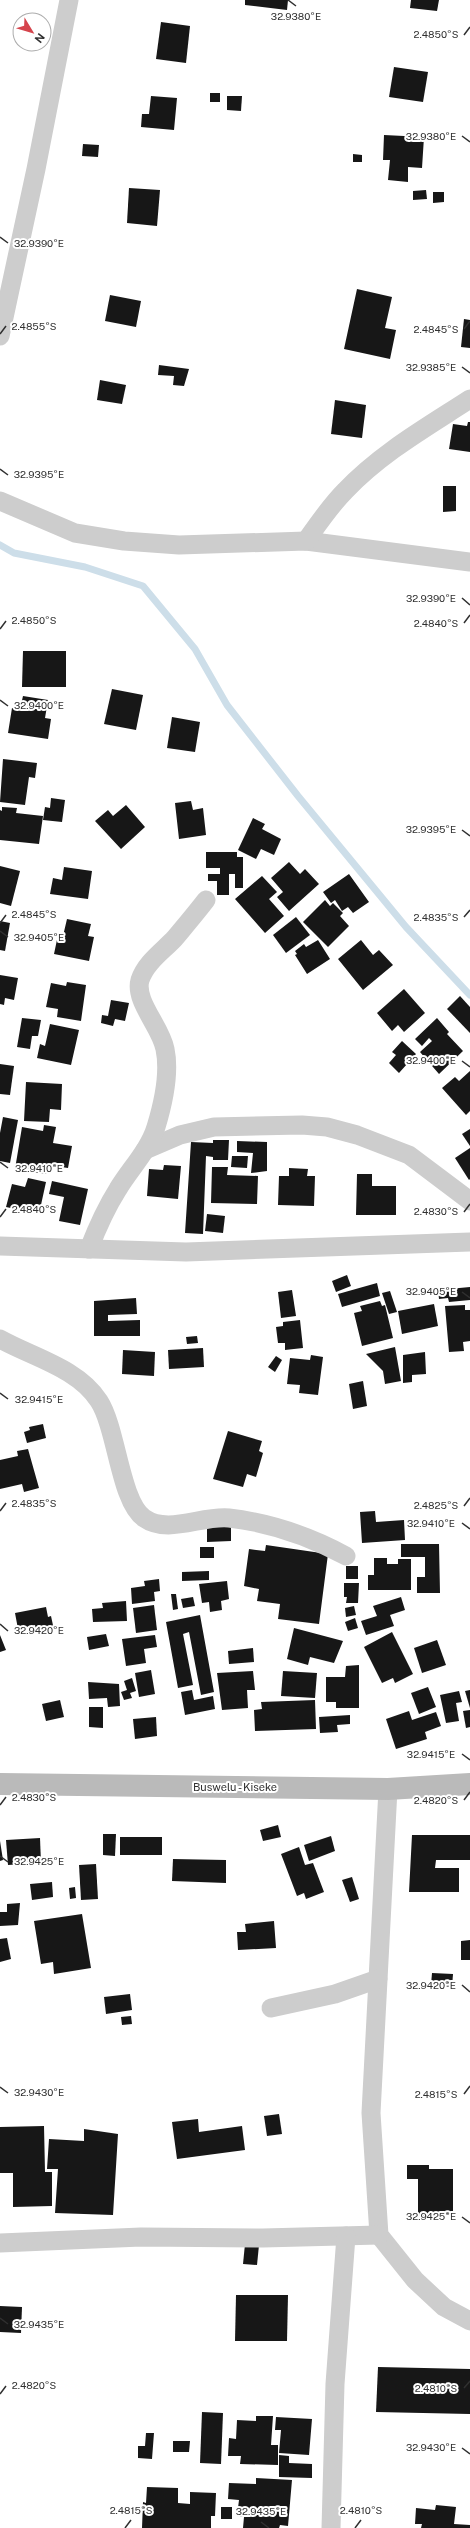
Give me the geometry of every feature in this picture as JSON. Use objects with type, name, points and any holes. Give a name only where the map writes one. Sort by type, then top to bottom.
[{"type":"main road","name":"Buswelu - Kiseke","points":[[0,1784],[388,1789],[470,1784]]},
{"type":"street","points":[[0,336],[4,299],[68,0]]},
{"type":"street","points":[[306,541],[344,491],[366,471],[385,455],[470,399]]},
{"type":"street","points":[[0,501],[75,533],[124,541],[179,545],[306,541],[470,562]]},
{"type":"street","points":[[89,1249],[101,1217],[145,1150],[156,1128],[167,1061],[159,1031],[142,1002],[138,990],[141,979],[150,963],[206,900]]},
{"type":"street","points":[[145,1150],[180,1135],[214,1127],[302,1125],[327,1127],[357,1135],[409,1155],[470,1200]]},
{"type":"street","points":[[0,1246],[186,1252],[470,1242]]},
{"type":"street","points":[[0,1339],[70,1374],[86,1386],[98,1400],[109,1422],[130,1497],[137,1511],[147,1520],[165,1524],[217,1517],[259,1523],[295,1532],[346,1556]]},
{"type":"street","points":[[388,1789],[371,2113],[379,2235],[415,2280],[444,2307],[470,2321]]},
{"type":"street","points":[[271,2008],[334,1994],[378,1979]]},
{"type":"street","points":[[0,2243],[140,2237],[263,2238],[379,2235]]},
{"type":"street","points":[[331,2528],[335,2384],[346,2236]]},
{"type":"building","points":[[245,0],[288,0],[287,10],[245,5]]},
{"type":"building","points":[[411,0],[439,0],[437,11],[410,8]]},
{"type":"building","points":[[161,22],[190,26],[186,63],[156,59]]},
{"type":"building","points":[[394,67],[428,72],[423,102],[389,97]]},
{"type":"building","points":[[210,93],[220,93],[220,102],[210,102]]},
{"type":"building","points":[[151,96],[177,98],[174,130],[141,127],[142,114],[149,114]]},
{"type":"building","points":[[227,96],[242,96],[241,111],[227,110]]},
{"type":"building","points":[[384,135],[424,137],[422,168],[408,167],[408,182],[388,180],[390,160],[383,160]]},
{"type":"building","points":[[83,144],[99,145],[98,157],[82,156]]},
{"type":"building","points":[[353,154],[362,155],[362,162],[353,162]]},
{"type":"building","points":[[129,188],[160,190],[157,226],[127,223]]},
{"type":"building","points":[[426,190],[427,199],[413,200],[413,191]]},
{"type":"building","points":[[433,192],[444,192],[444,202],[433,203]]},
{"type":"building","points":[[357,289],[392,297],[385,328],[396,330],[390,359],[344,349]]},
{"type":"building","points":[[110,295],[141,301],[136,327],[105,321]]},
{"type":"building","points":[[464,319],[470,320],[470,348],[461,347]]},
{"type":"building","points":[[159,365],[189,369],[184,386],[173,385],[174,376],[158,375]]},
{"type":"building","points":[[100,380],[126,385],[122,404],[97,400]]},
{"type":"building","points":[[335,400],[366,405],[362,438],[331,434]]},
{"type":"building","points":[[468,422],[470,422],[470,452],[449,449],[453,424],[467,426]]},
{"type":"building","points":[[443,486],[456,486],[456,511],[443,512]]},
{"type":"building","points":[[23,651],[66,651],[66,687],[22,687]]},
{"type":"building","points":[[112,689],[143,695],[136,730],[104,724]]},
{"type":"building","points":[[23,696],[48,700],[45,718],[51,719],[48,739],[8,733],[12,708],[20,709]]},
{"type":"building","points":[[172,717],[200,722],[195,752],[167,748]]},
{"type":"building","points":[[3,759],[37,763],[35,778],[29,777],[25,805],[0,802]]},
{"type":"building","points":[[51,798],[65,800],[62,822],[43,820],[45,807],[50,808]]},
{"type":"building","points":[[191,801],[193,810],[203,808],[206,835],[179,839],[175,803]]},
{"type":"building","points":[[126,805],[145,827],[121,849],[95,821],[108,810],[113,816]]},
{"type":"building","points":[[2,807],[17,808],[16,813],[43,816],[39,844],[0,840],[0,810],[2,811]]},
{"type":"building","points":[[253,818],[265,824],[262,829],[281,839],[274,855],[261,849],[256,859],[238,850]]},
{"type":"building","points":[[206,852],[237,852],[237,857],[243,857],[243,888],[235,888],[235,874],[229,874],[229,895],[217,895],[217,881],[208,881],[208,874],[220,874],[220,868],[206,868]]},
{"type":"building","points":[[289,862],[300,874],[305,869],[319,884],[289,911],[277,897],[283,892],[271,878]]},
{"type":"building","points":[[0,866],[20,871],[11,906],[0,903]]},
{"type":"building","points":[[64,867],[92,871],[88,899],[50,894],[53,878],[62,880]]},
{"type":"building","points":[[349,874],[369,902],[353,913],[348,907],[342,911],[335,900],[331,903],[323,892]]},
{"type":"building","points":[[262,876],[277,892],[269,899],[284,916],[265,933],[235,899]]},
{"type":"building","points":[[325,900],[330,906],[333,903],[343,913],[340,916],[349,926],[328,947],[303,922]]},
{"type":"building","points":[[296,917],[310,935],[286,953],[273,935]]},
{"type":"building","points":[[67,919],[91,924],[88,936],[94,937],[89,961],[54,954],[58,935],[63,936]]},
{"type":"building","points":[[0,921],[10,923],[5,951],[0,950]]},
{"type":"building","points":[[318,940],[330,959],[307,974],[295,955],[297,954],[295,951],[304,944],[306,947]]},
{"type":"building","points":[[361,940],[373,955],[379,950],[393,965],[363,990],[338,959]]},
{"type":"building","points":[[0,975],[18,978],[14,1000],[5,998],[4,1005],[0,1004]]},
{"type":"building","points":[[67,982],[86,985],[81,1021],[57,1017],[58,1009],[46,1007],[51,983],[66,986]]},
{"type":"building","points":[[404,989],[425,1013],[404,1032],[398,1025],[392,1031],[377,1013]]},
{"type":"building","points":[[460,996],[470,1007],[470,1033],[447,1009]]},
{"type":"building","points":[[111,1000],[129,1003],[125,1021],[115,1019],[113,1026],[101,1023],[102,1015],[108,1016]]},
{"type":"building","points":[[22,1018],[41,1020],[38,1036],[32,1036],[30,1049],[17,1047]]},
{"type":"building","points":[[437,1018],[449,1032],[447,1034],[463,1051],[439,1074],[420,1052],[432,1041],[429,1038],[422,1046],[415,1039]]},
{"type":"building","points":[[50,1024],[79,1030],[71,1065],[37,1058],[40,1044],[45,1046]]},
{"type":"building","points":[[402,1041],[416,1054],[399,1073],[389,1063],[396,1055],[392,1052]]},
{"type":"building","points":[[0,1064],[14,1066],[10,1095],[0,1094]]},
{"type":"building","points":[[470,1071],[470,1111],[466,1115],[442,1088],[455,1077],[459,1081]]},
{"type":"building","points":[[26,1082],[62,1084],[61,1110],[50,1109],[49,1122],[24,1121]]},
{"type":"building","points":[[3,1117],[18,1120],[10,1163],[0,1161],[0,1133]]},
{"type":"building","points":[[44,1125],[56,1127],[53,1143],[72,1146],[68,1168],[48,1165],[46,1174],[15,1169],[22,1127],[43,1131]]},
{"type":"building","points":[[470,1129],[470,1146],[462,1134]]},
{"type":"building","points":[[213,1140],[229,1140],[228,1160],[213,1160],[213,1157],[206,1156],[203,1234],[185,1233],[191,1142],[213,1143]]},
{"type":"building","points":[[237,1141],[267,1142],[267,1171],[251,1173],[253,1153],[237,1152]]},
{"type":"building","points":[[470,1148],[470,1179],[469,1180],[455,1158]]},
{"type":"building","points":[[232,1156],[248,1156],[247,1168],[231,1167]]},
{"type":"building","points":[[164,1165],[181,1166],[178,1199],[147,1196],[149,1169],[163,1170]]},
{"type":"building","points":[[212,1167],[228,1167],[227,1175],[258,1176],[257,1204],[211,1203]]},
{"type":"building","points":[[289,1168],[308,1169],[307,1176],[315,1176],[314,1206],[278,1205],[279,1176],[289,1176]]},
{"type":"building","points":[[357,1174],[372,1174],[372,1186],[396,1186],[396,1215],[356,1215]]},
{"type":"building","points":[[28,1178],[46,1182],[39,1214],[6,1207],[12,1184],[25,1187]]},
{"type":"building","points":[[52,1181],[88,1189],[80,1225],[59,1221],[64,1197],[49,1194]]},
{"type":"building","points":[[207,1214],[225,1216],[223,1233],[205,1231]]},
{"type":"building","points":[[347,1275],[351,1286],[336,1292],[332,1281]]},
{"type":"building","points":[[377,1283],[380,1296],[342,1307],[338,1294]]},
{"type":"building","points":[[470,1287],[470,1300],[449,1302],[448,1298],[439,1299],[438,1290]]},
{"type":"building","points":[[292,1290],[296,1316],[281,1318],[278,1292]]},
{"type":"building","points":[[390,1291],[397,1312],[389,1314],[382,1293]]},
{"type":"building","points":[[136,1298],[137,1314],[108,1315],[108,1321],[140,1320],[140,1336],[94,1336],[94,1301]]},
{"type":"building","points":[[380,1301],[382,1306],[385,1305],[393,1338],[362,1346],[354,1313],[362,1311],[360,1306]]},
{"type":"building","points":[[434,1304],[438,1326],[402,1334],[398,1311]]},
{"type":"building","points":[[465,1305],[465,1310],[470,1310],[470,1341],[463,1342],[464,1351],[449,1352],[445,1306]]},
{"type":"building","points":[[300,1320],[303,1348],[285,1350],[285,1343],[278,1343],[276,1327],[283,1326],[283,1322]]},
{"type":"building","points":[[197,1336],[198,1343],[187,1344],[186,1337]]},
{"type":"building","points":[[395,1347],[401,1381],[385,1384],[383,1371],[366,1354]]},
{"type":"building","points":[[203,1348],[204,1367],[169,1369],[168,1350]]},
{"type":"building","points":[[123,1350],[155,1352],[154,1376],[122,1374]]},
{"type":"building","points":[[425,1352],[426,1374],[412,1375],[412,1382],[403,1383],[403,1355]]},
{"type":"building","points":[[311,1355],[323,1357],[318,1395],[299,1393],[300,1385],[287,1384],[290,1358],[310,1360]]},
{"type":"building","points":[[276,1356],[282,1360],[275,1372],[268,1367]]},
{"type":"building","points":[[363,1381],[367,1406],[353,1409],[349,1384]]},
{"type":"building","points":[[43,1424],[46,1438],[27,1443],[24,1432],[30,1430],[29,1427]]},
{"type":"building","points":[[228,1431],[262,1441],[259,1451],[263,1453],[256,1477],[247,1474],[243,1487],[213,1479]]},
{"type":"building","points":[[28,1449],[39,1488],[24,1492],[22,1484],[0,1489],[0,1460],[18,1456],[17,1451]]},
{"type":"building","points":[[375,1511],[376,1522],[404,1520],[405,1540],[362,1543],[360,1512]]},
{"type":"building","points":[[231,1526],[231,1541],[207,1542],[207,1527]]},
{"type":"building","points":[[401,1544],[439,1544],[440,1593],[417,1593],[417,1577],[425,1577],[425,1557],[401,1557]]},
{"type":"building","points":[[266,1545],[328,1554],[319,1624],[278,1619],[280,1604],[257,1601],[259,1589],[244,1586],[249,1549],[265,1551]]},
{"type":"building","points":[[200,1547],[214,1547],[214,1558],[200,1558]]},
{"type":"building","points":[[374,1558],[387,1558],[387,1564],[398,1564],[398,1559],[411,1559],[411,1590],[368,1590],[368,1575],[374,1575]]},
{"type":"building","points":[[346,1566],[358,1566],[358,1579],[346,1579]]},
{"type":"building","points":[[209,1571],[209,1580],[182,1581],[182,1572]]},
{"type":"building","points":[[159,1579],[160,1591],[154,1592],[155,1601],[132,1604],[131,1588],[145,1586],[144,1581]]},
{"type":"building","points":[[227,1581],[229,1599],[221,1601],[222,1610],[210,1612],[209,1602],[202,1603],[199,1584]]},
{"type":"building","points":[[344,1583],[359,1583],[358,1603],[346,1603],[347,1597],[344,1597]]},
{"type":"building","points":[[171,1594],[176,1594],[178,1609],[173,1610]]},
{"type":"building","points":[[193,1597],[195,1606],[183,1608],[181,1599]]},
{"type":"building","points":[[401,1597],[405,1610],[390,1615],[394,1626],[366,1635],[361,1621],[377,1616],[373,1606]]},
{"type":"building","points":[[126,1601],[127,1621],[93,1622],[92,1609],[103,1608],[102,1603]]},
{"type":"building","points":[[154,1605],[157,1630],[136,1633],[133,1608]]},
{"type":"building","points":[[354,1606],[356,1615],[346,1617],[345,1608]]},
{"type":"building","points":[[46,1607],[48,1617],[51,1616],[54,1630],[37,1634],[35,1625],[18,1629],[15,1613]]},
{"type":"building","points":[[200,1615],[214,1692],[201,1695],[189,1632],[183,1634],[193,1685],[178,1688],[166,1622]]},
{"type":"building","points":[[355,1618],[358,1628],[348,1631],[345,1622]]},
{"type":"building","points":[[294,1628],[343,1641],[334,1663],[310,1657],[308,1665],[287,1659]]},
{"type":"building","points":[[392,1632],[413,1674],[395,1683],[393,1678],[382,1683],[364,1647]]},
{"type":"building","points":[[106,1634],[109,1646],[89,1650],[87,1637]]},
{"type":"building","points":[[0,1635],[6,1650],[0,1652]]},
{"type":"building","points":[[155,1635],[157,1647],[144,1649],[146,1663],[126,1666],[122,1639]]},
{"type":"building","points":[[437,1640],[446,1665],[422,1673],[414,1648]]},
{"type":"building","points":[[253,1648],[254,1662],[229,1664],[228,1651]]},
{"type":"building","points":[[359,1665],[359,1708],[336,1708],[336,1702],[326,1702],[326,1677],[345,1677],[346,1666]]},
{"type":"building","points":[[151,1670],[155,1694],[139,1697],[135,1673]]},
{"type":"building","points":[[253,1671],[255,1690],[247,1690],[248,1708],[222,1710],[217,1673]]},
{"type":"building","points":[[283,1671],[317,1673],[315,1698],[281,1696]]},
{"type":"building","points":[[132,1678],[136,1691],[130,1693],[132,1698],[124,1700],[121,1692],[127,1690],[124,1681]]},
{"type":"building","points":[[88,1682],[119,1684],[120,1706],[108,1707],[107,1698],[89,1699]]},
{"type":"building","points":[[428,1687],[436,1707],[419,1714],[411,1693]]},
{"type":"building","points":[[192,1690],[194,1700],[213,1696],[215,1709],[185,1715],[181,1692]]},
{"type":"building","points":[[470,1690],[470,1708],[465,1691]]},
{"type":"building","points":[[459,1691],[462,1702],[456,1703],[459,1721],[446,1723],[440,1695]]},
{"type":"building","points":[[60,1700],[64,1717],[46,1721],[42,1704]]},
{"type":"building","points":[[315,1700],[316,1729],[255,1731],[254,1710],[262,1709],[261,1702]]},
{"type":"building","points":[[89,1707],[103,1707],[103,1728],[89,1727]]},
{"type":"building","points":[[470,1710],[470,1727],[466,1728],[463,1711]]},
{"type":"building","points":[[409,1711],[412,1720],[436,1712],[441,1726],[425,1732],[427,1739],[396,1749],[386,1719]]},
{"type":"building","points":[[350,1715],[350,1724],[337,1725],[338,1732],[320,1733],[319,1717]]},
{"type":"building","points":[[156,1717],[157,1736],[135,1739],[133,1719]]},
{"type":"building","points":[[278,1825],[281,1837],[263,1841],[260,1830]]},
{"type":"building","points":[[103,1834],[116,1834],[115,1856],[103,1855]]},
{"type":"building","points":[[412,1835],[470,1835],[470,1860],[436,1860],[435,1868],[459,1868],[459,1892],[409,1892]]},
{"type":"building","points":[[331,1836],[335,1851],[309,1861],[304,1845]]},
{"type":"building","points":[[120,1837],[162,1837],[162,1855],[120,1855]]},
{"type":"building","points":[[40,1838],[41,1863],[8,1865],[6,1840]]},
{"type":"building","points":[[0,1841],[3,1860],[0,1861]]},
{"type":"building","points":[[299,1847],[305,1865],[313,1863],[324,1892],[306,1899],[304,1893],[297,1896],[281,1854]]},
{"type":"building","points":[[173,1859],[226,1860],[226,1883],[172,1881]]},
{"type":"building","points":[[96,1864],[98,1899],[81,1900],[79,1865]]},
{"type":"building","points":[[352,1877],[359,1899],[350,1902],[342,1880]]},
{"type":"building","points":[[52,1882],[53,1897],[32,1900],[30,1884]]},
{"type":"building","points":[[75,1887],[76,1898],[70,1899],[69,1888]]},
{"type":"building","points":[[20,1903],[18,1925],[0,1926],[0,1912],[7,1912],[7,1904]]},
{"type":"building","points":[[82,1914],[91,1968],[54,1974],[53,1962],[41,1964],[34,1921]]},
{"type":"building","points":[[274,1921],[276,1948],[238,1950],[237,1932],[246,1932],[245,1924]]},
{"type":"building","points":[[7,1938],[11,1959],[0,1962],[0,1939]]},
{"type":"building","points":[[470,1940],[470,1960],[461,1960],[461,1941]]},
{"type":"building","points":[[432,1973],[453,1974],[452,1987],[431,1985]]},
{"type":"building","points":[[130,1994],[132,2010],[106,2014],[104,1997]]},
{"type":"building","points":[[131,2016],[132,2024],[122,2025],[121,2017]]},
{"type":"building","points":[[279,2114],[282,2134],[267,2136],[264,2116]]},
{"type":"building","points":[[198,2119],[199,2132],[242,2126],[245,2150],[177,2159],[172,2122]]},
{"type":"building","points":[[44,2126],[45,2172],[52,2172],[52,2206],[13,2207],[13,2173],[0,2173],[0,2127]]},
{"type":"building","points":[[84,2129],[118,2134],[113,2215],[55,2213],[58,2169],[47,2169],[49,2139],[84,2141]]},
{"type":"building","points":[[407,2165],[429,2165],[429,2169],[453,2169],[453,2216],[418,2216],[418,2179],[407,2179]]},
{"type":"building","points":[[245,2244],[259,2245],[257,2265],[243,2264]]},
{"type":"building","points":[[236,2295],[288,2295],[287,2341],[235,2341]]},
{"type":"building","points":[[0,2306],[22,2307],[21,2333],[0,2332]]},
{"type":"building","points":[[378,2367],[470,2369],[470,2414],[376,2412]]},
{"type":"building","points":[[202,2412],[223,2413],[221,2464],[200,2463]]},
{"type":"building","points":[[256,2416],[273,2416],[271,2445],[278,2445],[278,2465],[240,2464],[241,2456],[228,2456],[229,2438],[236,2439],[237,2420],[256,2421]]},
{"type":"building","points":[[276,2417],[312,2419],[309,2455],[279,2453],[281,2430],[275,2430]]},
{"type":"building","points":[[146,2433],[154,2433],[152,2459],[138,2458],[138,2446],[145,2446]]},
{"type":"building","points":[[173,2441],[190,2441],[189,2452],[173,2452]]},
{"type":"building","points":[[279,2455],[289,2456],[289,2463],[312,2464],[312,2478],[279,2477]]},
{"type":"building","points":[[256,2478],[292,2480],[288,2526],[280,2525],[279,2528],[243,2528],[244,2517],[237,2516],[239,2500],[228,2499],[229,2483],[256,2484]]},
{"type":"building","points":[[147,2487],[178,2488],[178,2503],[190,2504],[190,2492],[216,2493],[215,2516],[211,2516],[211,2528],[142,2528],[143,2502],[146,2503]]},
{"type":"building","points":[[436,2505],[456,2507],[454,2524],[470,2525],[470,2528],[421,2528],[422,2524],[415,2524],[416,2508],[435,2510]]},
{"type":"building","points":[[221,2507],[232,2507],[232,2519],[221,2519]]},
{"type":"waterway","points":[[0,545],[14,553],[85,567],[143,586],[195,649],[227,705],[298,796],[406,927],[470,995]]}]
